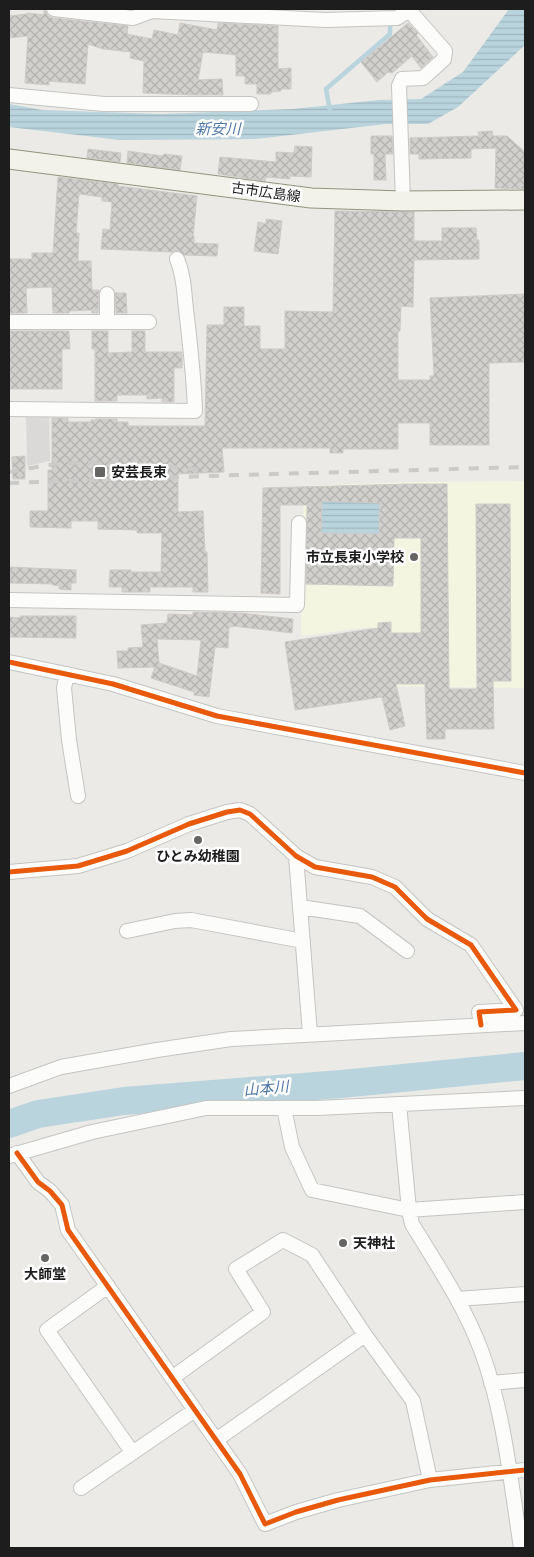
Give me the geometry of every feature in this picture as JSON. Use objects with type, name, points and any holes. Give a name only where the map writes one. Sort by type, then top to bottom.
[{"type":"main road","name":"古市広島線","points":[[9,159],[291,196],[403,201],[525,200]]},
{"type":"street","points":[[54,9],[133,18],[152,11],[325,20],[397,18],[408,9],[445,51],[444,59],[423,78],[402,79],[399,86],[403,201]]},
{"type":"street","points":[[9,95],[104,104],[251,104]]},
{"type":"street","points":[[9,409],[195,410],[186,307],[181,269],[177,259]]},
{"type":"street","points":[[107,294],[107,322]]},
{"type":"street","points":[[9,322],[149,322]]},
{"type":"street","points":[[9,600],[297,606],[299,523]]},
{"type":"street","points":[[9,662],[113,684],[217,716],[525,773]]},
{"type":"street","points":[[67,674],[64,688],[78,796]]},
{"type":"street","points":[[9,872],[78,866],[127,851],[189,824],[227,812],[240,810],[250,814],[296,856],[315,867],[372,877],[396,887],[428,918],[471,945],[516,1010],[479,1012],[481,1025]]},
{"type":"street","points":[[296,856],[310,1034]]},
{"type":"street","points":[[300,907],[360,916],[407,951]]},
{"type":"street","points":[[128,931],[175,921],[191,920],[303,942]]},
{"type":"street","points":[[9,1086],[60,1067],[231,1039],[525,1023]]},
{"type":"street","points":[[525,1098],[284,1108],[206,1108],[92,1132],[13,1155],[62,1205],[68,1230],[240,1474],[265,1524],[296,1512],[338,1500],[430,1480],[525,1470]]},
{"type":"street","points":[[399,1104],[412,1224],[458,1299],[481,1351],[498,1406],[521,1548]]},
{"type":"street","points":[[284,1108],[292,1147],[312,1190],[409,1210],[525,1202]]},
{"type":"street","points":[[172,1378],[263,1312],[236,1269],[282,1240],[312,1255],[365,1335],[413,1401],[430,1480]]},
{"type":"street","points":[[108,1286],[47,1330],[132,1452]]},
{"type":"street","points":[[458,1299],[525,1294]]},
{"type":"street","points":[[216,1440],[365,1335]]},
{"type":"street","points":[[491,1383],[525,1380]]},
{"type":"street","points":[[81,1488],[195,1410]]},
{"type":"shaded area","points":[[26,416],[49,416],[50,461],[27,466]]},
{"type":"shaded area","name":"市立長束小学校","points":[[525,481],[525,688],[381,686],[371,627],[301,636],[304,486],[413,482]]},
{"type":"water","name":"新安川","points":[[509,9],[525,9],[525,45],[458,107],[428,124],[386,124],[256,139],[120,140],[9,127],[9,104],[42,110],[161,114],[293,109],[379,100],[421,99],[463,72]]},
{"type":"water","points":[[322,501],[380,503],[379,534],[321,533]]},
{"type":"building","points":[[44,9],[48,16],[53,18],[128,26],[127,34],[152,39],[154,30],[178,35],[180,23],[217,30],[218,23],[278,26],[278,69],[291,68],[291,89],[281,89],[281,91],[271,92],[271,94],[257,94],[257,84],[245,84],[245,76],[236,76],[236,55],[203,52],[198,80],[222,79],[223,95],[143,93],[144,61],[130,58],[131,52],[103,49],[88,44],[85,84],[49,81],[49,85],[25,83],[28,36],[9,38],[9,16],[27,13],[44,15]]},
{"type":"building","points":[[408,23],[418,33],[416,35],[433,57],[421,68],[412,56],[392,73],[388,72],[377,82],[361,62]]},
{"type":"building","points":[[492,131],[493,136],[507,136],[525,152],[525,189],[495,188],[496,148],[471,149],[471,158],[419,159],[419,154],[410,154],[410,138],[479,136],[478,132]]},
{"type":"building","points":[[371,136],[392,136],[393,154],[385,154],[386,180],[374,180],[374,154],[371,154]]},
{"type":"building","points":[[295,146],[312,147],[311,177],[290,176],[290,179],[266,177],[265,181],[218,174],[220,157],[276,162],[276,152],[294,153]]},
{"type":"building","points":[[88,149],[121,153],[120,162],[87,158]]},
{"type":"building","points":[[128,151],[163,156],[164,154],[182,156],[180,170],[127,163]]},
{"type":"building","points":[[58,177],[197,196],[194,243],[218,244],[217,256],[184,255],[178,250],[172,252],[101,249],[103,229],[110,230],[112,202],[102,201],[102,197],[79,194],[76,233],[79,233],[78,261],[91,261],[92,290],[99,290],[98,313],[92,313],[92,310],[53,313],[52,287],[26,288],[27,313],[9,313],[9,259],[32,259],[32,253],[53,253]]},
{"type":"building","points":[[335,211],[414,212],[414,241],[442,241],[442,228],[476,228],[477,240],[479,240],[479,259],[414,260],[413,307],[401,306],[400,331],[398,331],[398,380],[430,380],[430,376],[434,376],[430,298],[525,294],[525,362],[489,363],[489,445],[430,445],[430,423],[398,423],[398,449],[343,449],[343,453],[330,453],[330,448],[222,448],[224,472],[178,474],[178,512],[203,511],[208,592],[193,592],[193,587],[150,587],[150,592],[122,592],[122,587],[109,587],[110,570],[161,572],[162,533],[137,533],[137,530],[98,529],[98,521],[71,521],[71,528],[30,527],[30,511],[48,511],[48,470],[52,470],[52,418],[68,418],[68,422],[117,419],[117,422],[128,422],[128,426],[205,426],[207,325],[224,325],[224,307],[244,307],[244,326],[260,326],[260,349],[285,349],[285,311],[333,312]]},
{"type":"building","points":[[266,219],[282,221],[278,254],[254,251],[258,222],[266,224]]},
{"type":"building","points":[[115,293],[126,293],[127,313],[116,313]]},
{"type":"building","points":[[9,331],[69,331],[70,349],[62,349],[62,389],[9,389]]},
{"type":"building","points":[[92,331],[108,331],[108,353],[132,352],[132,331],[145,331],[145,352],[182,352],[182,368],[174,368],[174,402],[162,402],[162,398],[147,399],[147,395],[117,395],[117,401],[95,401],[95,349],[92,349]]},
{"type":"building","points":[[25,456],[25,479],[13,479],[12,457]]},
{"type":"building","points":[[447,484],[449,689],[477,689],[476,504],[510,504],[511,681],[493,681],[494,729],[445,729],[445,739],[427,739],[425,684],[396,684],[405,726],[390,730],[382,697],[295,710],[285,642],[378,628],[378,623],[391,622],[391,633],[421,633],[421,538],[394,538],[393,586],[306,584],[307,505],[280,505],[280,594],[261,593],[263,488]],"holes":[[[322,501],[380,503],[379,534],[321,533]]]},
{"type":"building","points":[[10,567],[76,570],[76,583],[71,583],[71,590],[59,589],[59,586],[53,584],[10,583]]},
{"type":"building","points":[[193,612],[240,613],[293,619],[292,633],[229,627],[228,648],[215,647],[209,697],[194,695],[194,692],[151,678],[155,667],[118,668],[117,651],[128,651],[128,648],[143,647],[141,625],[167,623],[168,614],[193,615]],"holes":[[[157,639],[201,640],[197,676],[159,663]]]},
{"type":"building","points":[[20,616],[76,616],[76,638],[9,637],[9,617],[20,618]]},
{"type":"waterway","points":[[330,111],[326,89],[390,34],[390,22]]},
{"type":"waterway","name":"山本川","points":[[9,1124],[38,1114],[124,1101],[341,1084],[525,1066]]},
{"type":"railway","points":[[9,472],[58,464],[96,463],[152,465],[208,471]]},
{"type":"railway","points":[[9,483],[525,467]]},
{"type":"cycle path","points":[[9,662],[113,684],[217,716],[525,773]]},
{"type":"cycle path","points":[[9,872],[78,866],[127,851],[189,824],[227,812],[240,810],[250,814],[296,856],[315,867],[372,877],[395,887],[427,919],[471,945],[516,1010],[479,1012],[481,1025]]},
{"type":"cycle path","points":[[17,1153],[38,1182],[50,1191],[62,1205],[68,1230],[240,1474],[265,1524],[296,1512],[338,1500],[430,1480],[525,1470]]},
{"type":"place","name":"安芸長束","points":[[100,472]]},
{"type":"place","name":"市立長束小学校","points":[[414,557]]},
{"type":"place","name":"ひとみ幼稚園","points":[[198,840]]},
{"type":"place","name":"天神社","points":[[343,1243]]},
{"type":"place","name":"大師堂","points":[[45,1258]]}]
